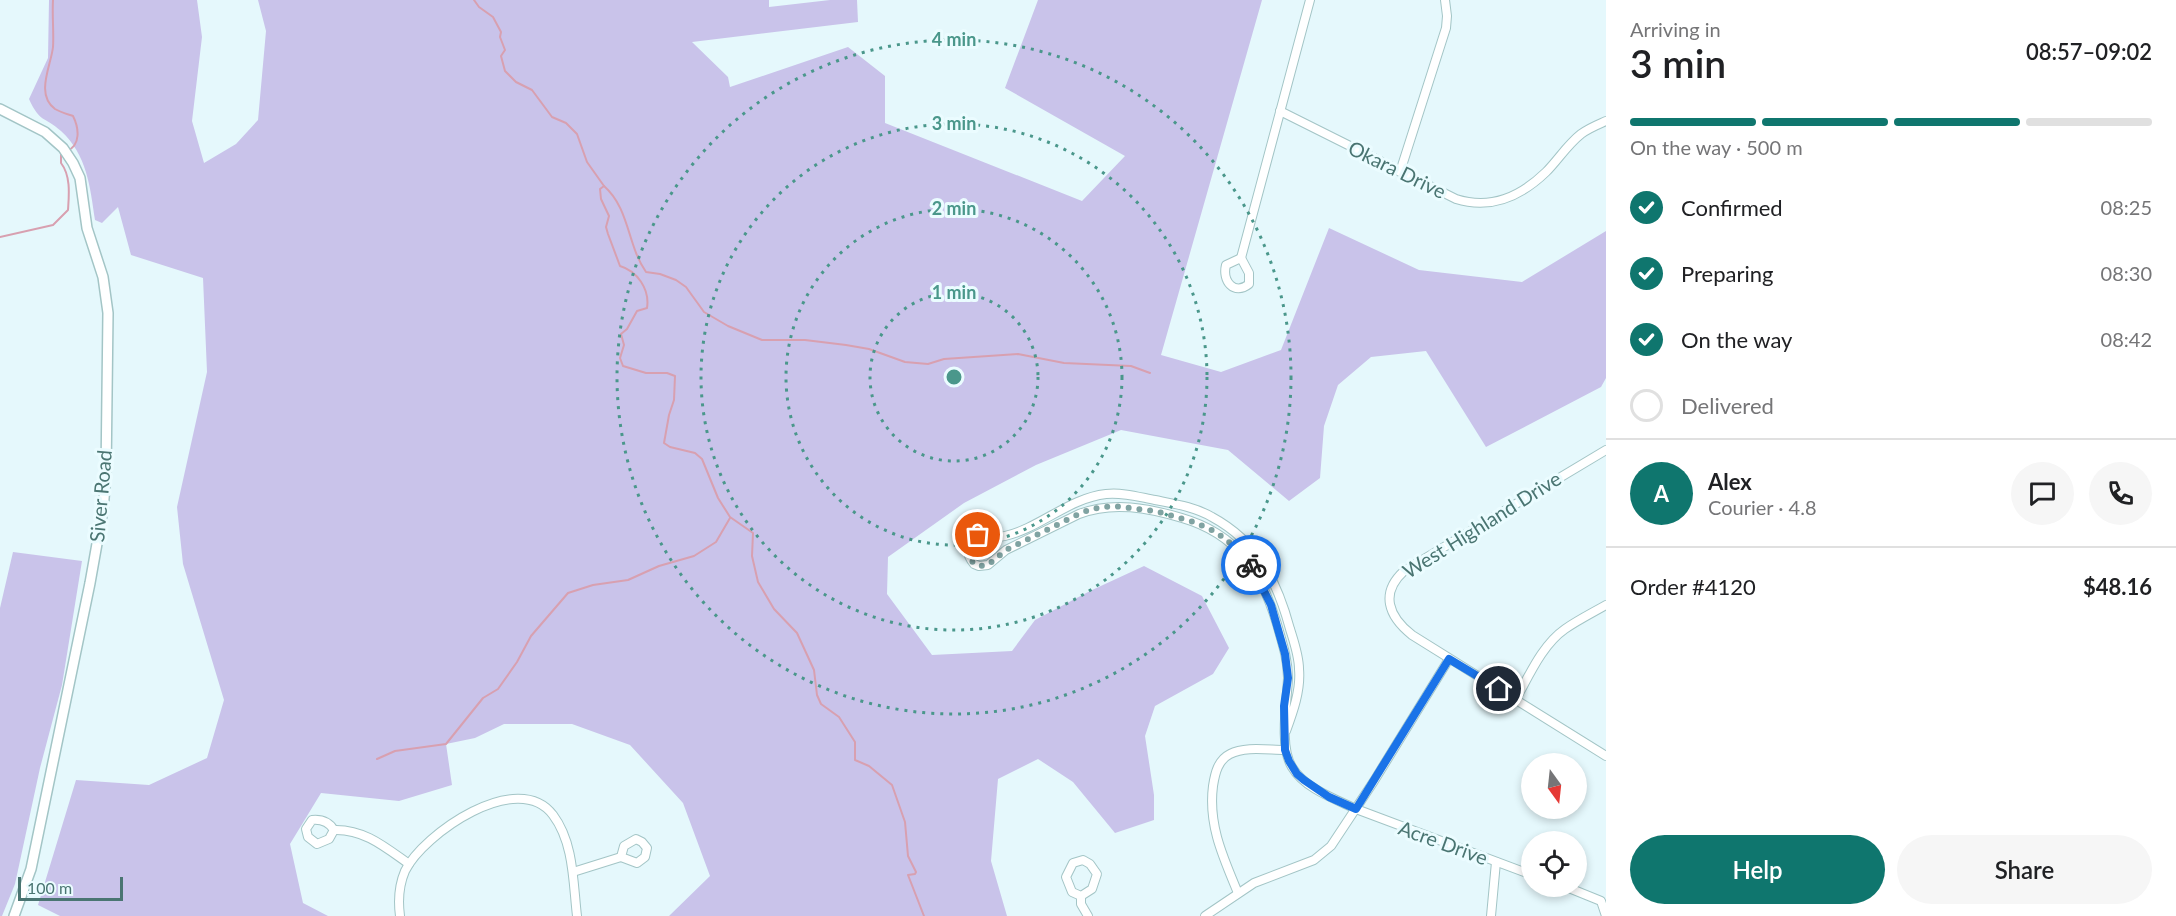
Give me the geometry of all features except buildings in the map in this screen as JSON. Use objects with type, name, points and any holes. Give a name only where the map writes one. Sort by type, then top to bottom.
[{"type":"street","points":[[1241,258],[1310,0]]},
{"type":"street","points":[[1400,172],[1446,28],[1445,0]]},
{"type":"street","name":"Siver Road","points":[[0,109],[45,132],[63,148],[73,163],[80,178],[87,228],[103,277],[108,313],[106,475],[103,510],[31,869],[14,916]]},
{"type":"street","name":"Okara Drive","points":[[1280,111],[1400,172],[1468,202],[1479,204],[1501,201],[1522,192],[1546,172],[1576,138],[1606,121]]},
{"type":"street","name":"West Highland Drive","points":[[1606,450],[1404,571],[1393,582],[1389,601],[1396,620],[1412,635],[1606,756]]},
{"type":"street","points":[[1238,893],[1219,848],[1212,823],[1212,795],[1218,767],[1223,758],[1232,753],[1249,750],[1285,750],[1286,731],[1284,706],[1288,678],[1285,654],[1267,595],[1251,565],[1242,554],[1205,526],[1155,511],[1113,506],[1091,509],[1006,550],[988,565],[974,564],[967,549],[968,543],[974,536],[1005,536],[1092,496],[1106,494],[1125,494],[1184,506],[1212,517],[1251,547],[1268,568],[1275,583],[1297,651],[1299,680],[1294,708],[1286,731]]},
{"type":"street","points":[[1155,511],[1159,501]]},
{"type":"street","points":[[1066,507],[1072,518]]},
{"type":"street","points":[[1242,554],[1251,547]]},
{"type":"street","points":[[1516,699],[1542,653],[1555,638],[1564,630],[1606,605]]},
{"type":"street","points":[[1285,654],[1297,651]]},
{"type":"street","points":[[1205,916],[1254,883],[1306,863],[1321,855],[1331,846],[1449,659]]},
{"type":"street","name":"Acre Drive","points":[[1285,750],[1292,767],[1304,780],[1329,797],[1521,871]]},
{"type":"street","points":[[400,916],[398,904],[404,873],[409,864],[443,829],[461,817],[502,801],[525,799],[545,807],[552,814],[565,842],[573,872],[577,916]]},
{"type":"street","points":[[333,830],[367,836],[409,864]]},
{"type":"street","points":[[573,872],[621,857]]},
{"type":"street","points":[[1083,860],[1090,864],[1097,874],[1092,889],[1081,896],[1072,892],[1066,877],[1073,863],[1083,860]]},
{"type":"street","points":[[1491,916],[1496,862]]},
{"type":"street","points":[[1587,895],[1600,902],[1605,912]]},
{"type":"street","points":[[1081,896],[1081,904],[1088,916]]},
{"type":"shaded area","points":[[49,0],[197,0],[202,37],[192,121],[204,163],[236,144],[258,120],[266,31],[258,0],[769,0],[769,7],[830,0],[857,0],[858,22],[692,42],[728,77],[730,87],[848,47],[885,76],[885,123],[1082,201],[1125,156],[1005,88],[1038,0],[1262,0],[1161,355],[1221,372],[1281,350],[1329,228],[1419,270],[1522,282],[1606,231],[1606,378],[1601,387],[1486,447],[1426,351],[1371,357],[1338,385],[1324,426],[1320,478],[1289,501],[1228,450],[1121,430],[1036,465],[964,503],[888,557],[887,594],[932,655],[1012,651],[1035,620],[1144,566],[1202,596],[1229,648],[1213,674],[1155,706],[1145,736],[1154,795],[1154,820],[1115,833],[1073,782],[1038,759],[998,779],[991,861],[1007,916],[669,916],[710,876],[683,803],[630,745],[572,724],[504,724],[475,738],[446,744],[452,785],[399,801],[321,793],[290,844],[303,903],[328,916],[60,916],[38,905],[76,780],[149,785],[207,758],[224,700],[183,564],[177,507],[207,372],[203,278],[131,255],[118,207],[102,223],[95,220],[86,172],[77,150],[61,131],[39,116],[29,99],[48,58]]},
{"type":"shaded area","points":[[13,552],[82,561],[62,685],[40,768],[15,884],[2,916],[0,916],[0,608]]},
{"type":"waterway","points":[[53,0],[53,47],[45,88],[49,103],[55,109],[73,116],[75,121],[77,140],[75,145],[67,151]]},
{"type":"waterway","points":[[474,0],[479,7],[493,17],[501,32],[500,37],[505,50],[501,56],[505,71],[516,82],[532,90],[552,117],[566,123],[577,134],[587,162],[604,186],[600,189],[601,199],[609,216],[606,227],[608,234],[620,266],[637,276],[644,288],[647,301],[647,308],[637,311],[627,329],[621,334],[624,345],[620,358],[623,366],[646,373],[667,373],[675,376],[674,400],[664,443],[670,447],[695,453],[702,459],[718,498],[730,517],[753,533],[752,556],[758,582],[774,609],[797,633],[814,670],[817,695],[821,704],[839,717],[855,742],[855,760],[869,766],[892,785],[905,822],[908,856],[916,872],[908,875],[924,916]]},
{"type":"waterway","points":[[0,237],[53,225],[68,210],[69,186],[61,163],[61,153]]},
{"type":"waterway","points":[[604,186],[619,205],[635,250],[646,272],[676,280],[686,287],[704,312],[728,326],[762,340],[805,340],[846,345],[869,349],[905,362],[928,364],[944,359],[1018,354],[1064,363],[1131,366],[1150,373]]},
{"type":"waterway","points":[[377,759],[395,751],[446,744],[483,698],[498,689],[517,662],[531,636],[568,593],[593,585],[628,580],[659,566],[694,556],[716,542],[730,518]]},
{"type":"way so far","points":[[978,535],[971,538],[967,549],[974,564],[983,566],[988,565],[1006,550],[1091,509],[1127,507],[1178,516],[1205,526],[1230,543],[1251,565]]},
{"type":"route","points":[[1251,565],[1271,605],[1285,654],[1288,678],[1284,706],[1285,750],[1297,774],[1329,797],[1356,809],[1449,659],[1499,689]]}]
